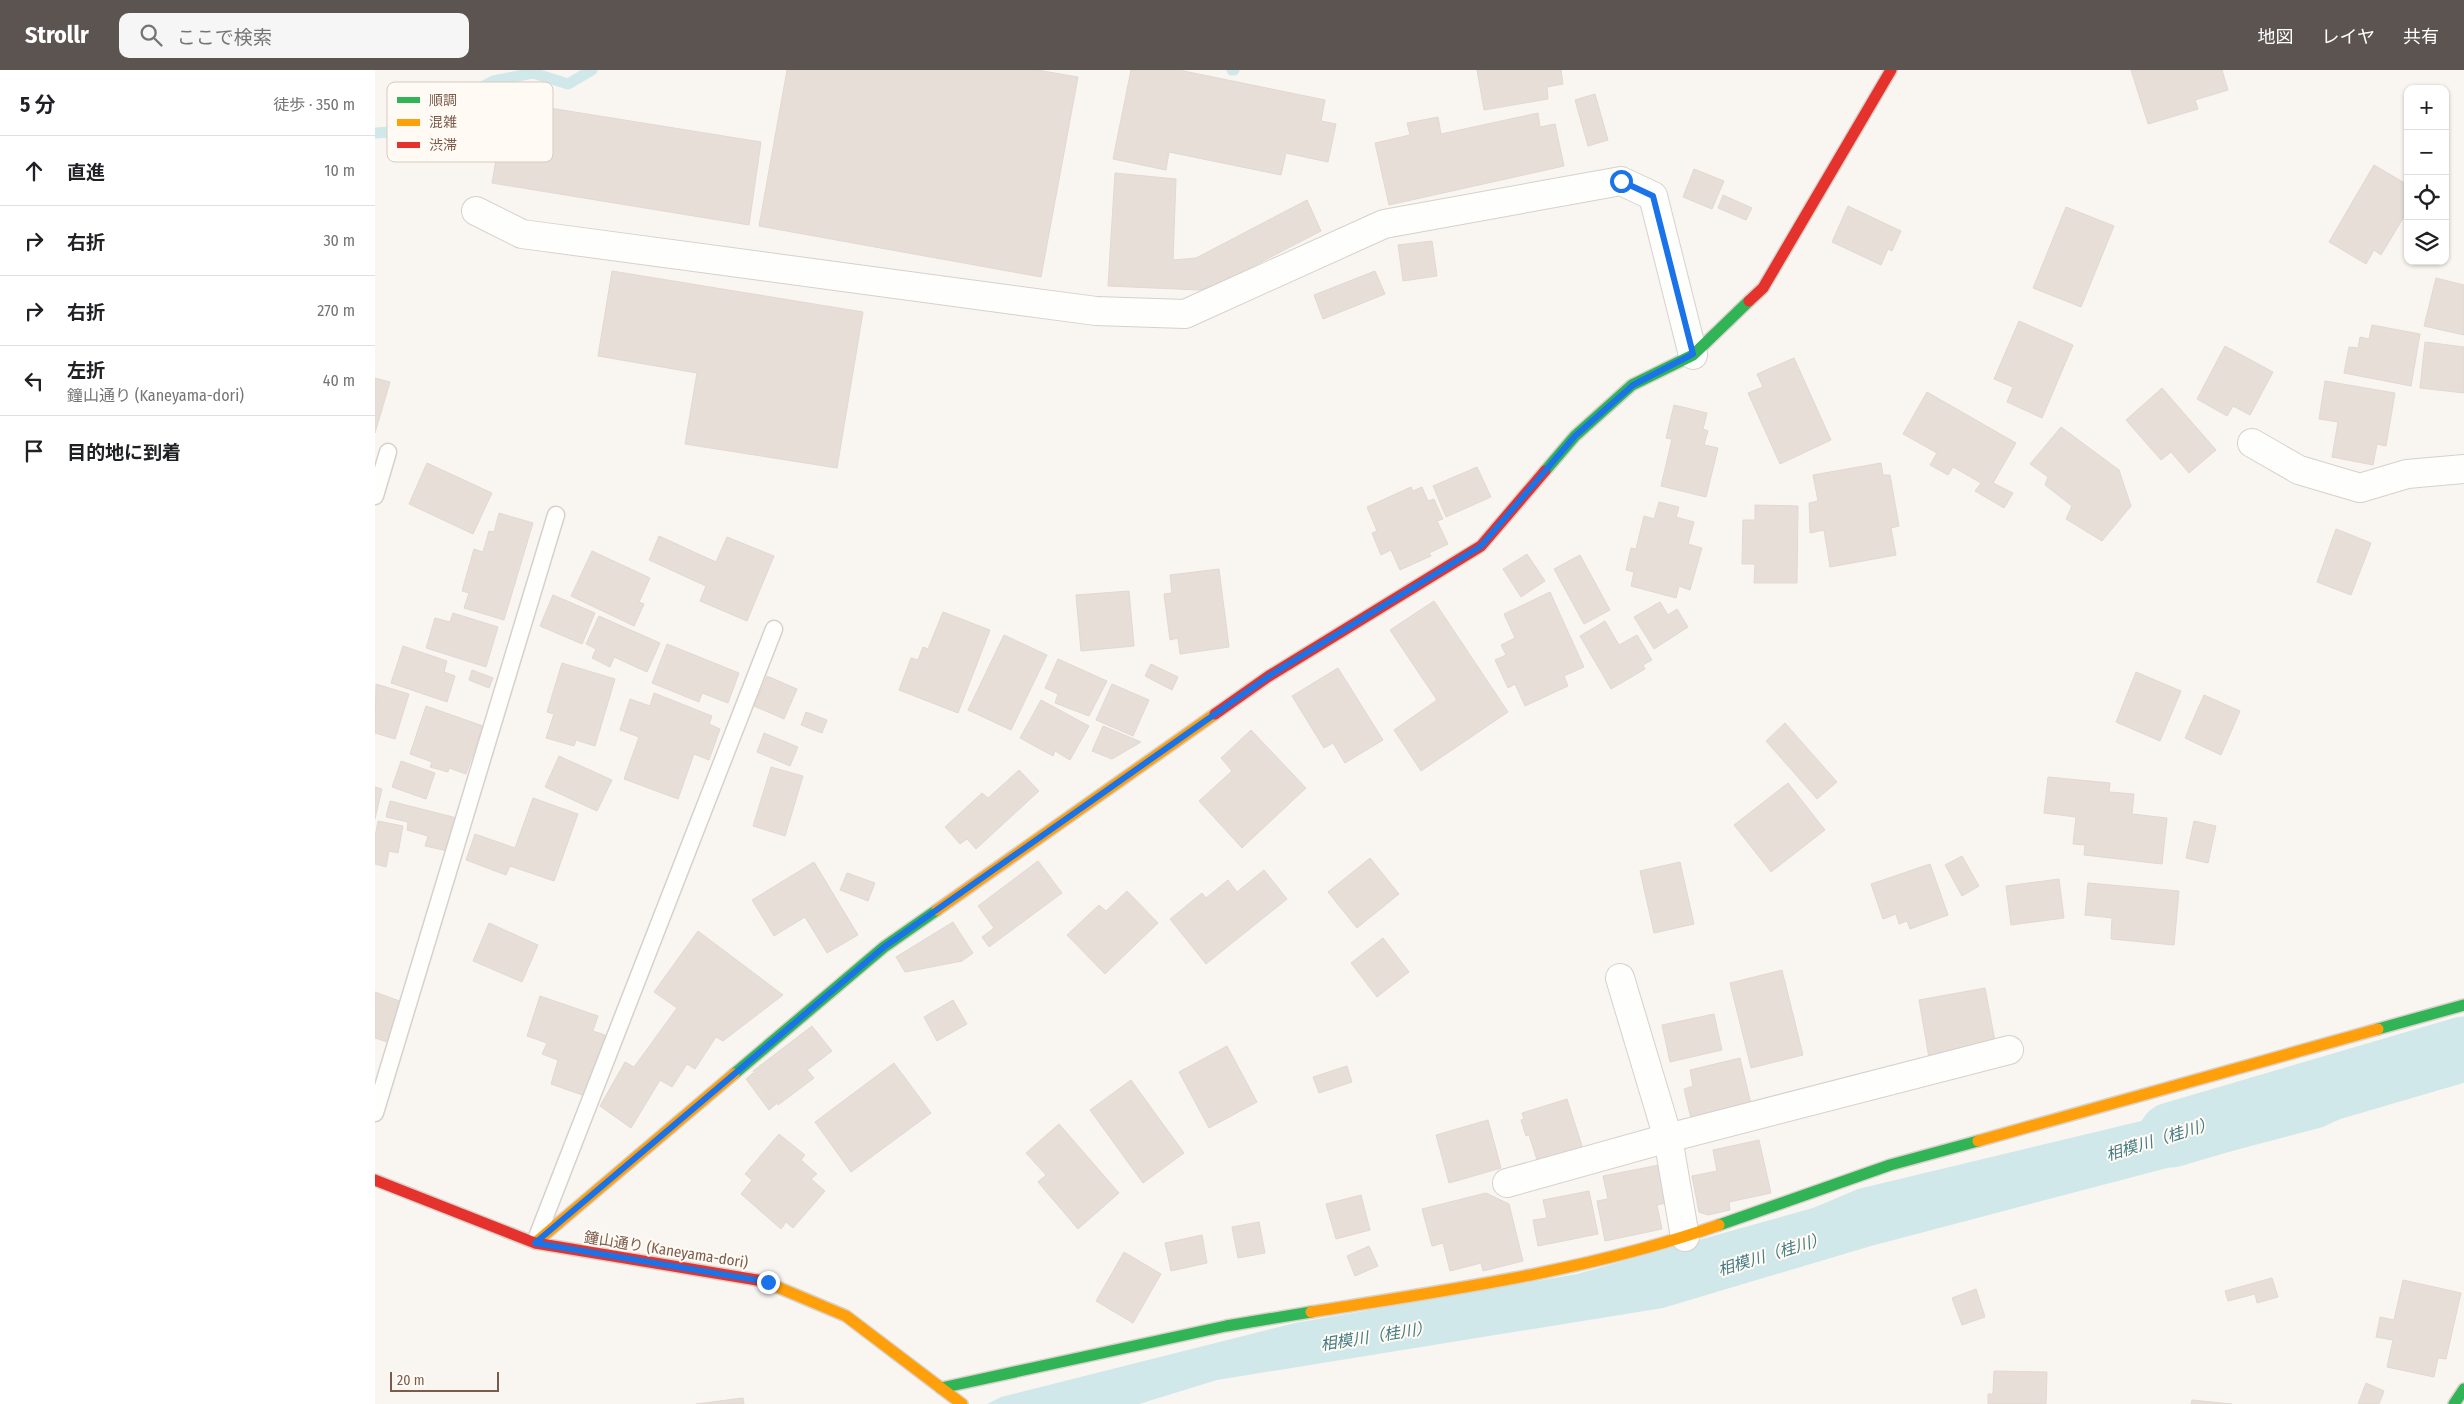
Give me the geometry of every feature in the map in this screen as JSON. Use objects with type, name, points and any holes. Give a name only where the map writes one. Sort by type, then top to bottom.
[{"type":"street","points":[[535,1243],[884,947],[1269,676],[1481,546],[1575,436],[1633,385],[1693,354],[1763,288],[1891,70]]},
{"type":"street","points":[[476,211],[522,234],[1096,312],[1185,314],[1384,224],[1621,181],[1653,196],[1693,354]]},
{"type":"street","points":[[2252,443],[2299,470],[2360,488],[2407,474],[2464,469]]},
{"type":"street","points":[[1620,978],[1668,1138],[1685,1237]]},
{"type":"street","points":[[941,1388],[1077,1360],[1225,1326],[1525,1277],[1685,1237],[1890,1166],[2464,1005]]},
{"type":"street","points":[[1507,1183],[1668,1138],[2009,1050]]},
{"type":"street","name":"鐘山通り (Kaneyama-dori)","points":[[375,1180],[535,1243],[768,1282],[846,1316],[961,1403]]},
{"type":"street","points":[[2454,1404],[2464,1389]]},
{"type":"lane","points":[[375,496],[388,452]]},
{"type":"lane","points":[[375,1113],[557,515]]},
{"type":"lane","points":[[535,1243],[774,629]]},
{"type":"water","points":[[2464,1025],[2464,1076],[2378,1101],[2323,1127],[1871,1246],[1663,1308],[1217,1380],[1139,1404],[987,1404],[1001,1397],[1295,1323],[1577,1274],[1813,1208],[1858,1189],[2237,1098],[2261,1111],[2303,1102],[2302,1084],[2311,1082],[2323,1066]]},
{"type":"building","points":[[787,70],[1037,70],[1078,77],[1041,277],[759,226]]},
{"type":"building","points":[[1131,70],[1179,70],[1325,100],[1321,121],[1336,124],[1328,162],[1286,153],[1281,175],[1169,152],[1166,170],[1113,159]]},
{"type":"building","points":[[1477,70],[1561,70],[1563,84],[1547,87],[1548,99],[1484,110]]},
{"type":"building","points":[[2131,70],[2222,70],[2228,90],[2195,100],[2198,109],[2148,124]]},
{"type":"building","points":[[1595,94],[1608,140],[1588,146],[1575,100]]},
{"type":"building","points":[[553,109],[761,142],[749,225],[492,183],[496,162],[553,162]]},
{"type":"building","points":[[1538,113],[1540,127],[1555,124],[1564,166],[1389,205],[1375,143],[1410,135],[1407,123],[1438,117],[1441,134]]},
{"type":"building","points":[[2374,165],[2404,183],[2404,217],[2381,255],[2374,250],[2366,264],[2329,242]]},
{"type":"building","points":[[1694,169],[1724,181],[1712,209],[1683,197]]},
{"type":"building","points":[[1115,173],[1176,179],[1173,260],[1196,258],[1307,200],[1321,231],[1215,286],[1200,290],[1108,286]]},
{"type":"building","points":[[1723,195],[1752,208],[1746,220],[1718,208]]},
{"type":"building","points":[[1848,206],[1901,231],[1892,251],[1888,249],[1881,265],[1832,242]]},
{"type":"building","points":[[2066,207],[2114,226],[2081,307],[2033,288]]},
{"type":"building","points":[[1432,241],[1437,276],[1403,281],[1398,245]]},
{"type":"building","points":[[612,271],[863,312],[837,468],[685,444],[697,373],[598,356]]},
{"type":"building","points":[[1375,271],[1385,294],[1323,319],[1314,295]]},
{"type":"building","points":[[2436,278],[2464,285],[2464,335],[2424,326]]},
{"type":"building","points":[[2019,321],[2073,345],[2042,418],[2007,402],[2013,387],[1994,379]]},
{"type":"building","points":[[2372,325],[2420,334],[2411,386],[2344,373],[2349,347],[2358,348],[2360,337],[2369,339]]},
{"type":"building","points":[[2425,342],[2464,347],[2464,393],[2420,388]]},
{"type":"building","points":[[2225,346],[2273,372],[2250,415],[2233,406],[2227,416],[2197,399]]},
{"type":"building","points":[[1794,358],[1831,440],[1780,464],[1748,393],[1763,387],[1757,374]]},
{"type":"building","points":[[375,378],[390,382],[375,433]]},
{"type":"building","points":[[2325,381],[2395,393],[2386,446],[2377,444],[2373,465],[2332,457],[2338,422],[2319,419]]},
{"type":"building","points":[[2162,388],[2216,450],[2189,473],[2171,452],[2161,460],[2126,420]]},
{"type":"building","points":[[1927,392],[2016,443],[1993,483],[2013,493],[2004,508],[1975,491],[1981,483],[1953,467],[1948,475],[1930,465],[1937,453],[1903,434]]},
{"type":"building","points":[[1674,405],[1707,413],[1703,429],[1708,431],[1704,445],[1718,448],[1706,497],[1661,486],[1672,439],[1666,438]]},
{"type":"building","points":[[2061,427],[2119,470],[2131,506],[2102,541],[2066,519],[2072,506],[2045,485],[2048,477],[2030,464]]},
{"type":"building","points":[[427,463],[492,493],[473,534],[409,504]]},
{"type":"building","points":[[1881,463],[1883,475],[1890,475],[1899,526],[1891,528],[1896,555],[1830,567],[1824,530],[1810,533],[1809,503],[1818,501],[1813,475]]},
{"type":"building","points":[[1477,467],[1491,497],[1446,517],[1433,486]]},
{"type":"building","points":[[1411,487],[1413,491],[1422,487],[1428,501],[1434,499],[1443,519],[1437,521],[1448,544],[1429,553],[1431,556],[1400,570],[1391,550],[1381,555],[1372,533],[1377,531],[1367,507]]},
{"type":"building","points":[[1659,502],[1679,507],[1676,517],[1694,522],[1688,544],[1702,548],[1690,590],[1679,586],[1676,598],[1631,586],[1634,572],[1626,570],[1631,548],[1636,549],[1644,516],[1654,519]]},
{"type":"building","points":[[1755,505],[1798,506],[1797,583],[1754,583],[1755,564],[1742,564],[1743,520],[1755,520]]},
{"type":"building","points":[[499,513],[533,523],[504,620],[464,608],[469,593],[462,591],[474,549],[483,552],[489,531],[494,532]]},
{"type":"building","points":[[2336,529],[2371,543],[2351,595],[2317,582]]},
{"type":"building","points":[[659,536],[716,562],[727,537],[774,556],[747,621],[700,601],[706,586],[649,560]]},
{"type":"building","points":[[592,551],[650,578],[639,602],[644,604],[634,626],[571,596]]},
{"type":"building","points":[[1527,554],[1545,581],[1521,597],[1503,569]]},
{"type":"building","points":[[1580,555],[1610,610],[1584,624],[1554,569]]},
{"type":"building","points":[[1219,569],[1229,647],[1180,654],[1178,638],[1170,640],[1164,594],[1172,593],[1170,575]]},
{"type":"building","points":[[1129,591],[1134,646],[1081,651],[1076,595]]},
{"type":"building","points":[[1550,592],[1584,667],[1564,676],[1568,686],[1525,706],[1515,684],[1508,688],[1495,660],[1506,655],[1501,645],[1515,638],[1504,614]]},
{"type":"building","points":[[553,595],[595,613],[582,644],[540,626]]},
{"type":"building","points":[[1434,601],[1508,712],[1421,771],[1394,730],[1437,700],[1390,630]]},
{"type":"building","points":[[1660,602],[1668,615],[1677,609],[1688,627],[1654,649],[1634,617]]},
{"type":"building","points":[[943,612],[990,630],[958,713],[899,690],[911,658],[918,660],[923,647],[928,649]]},
{"type":"building","points":[[453,613],[498,627],[486,667],[426,648],[435,618],[450,622]]},
{"type":"building","points":[[599,616],[660,643],[647,672],[614,657],[610,667],[592,658],[596,649],[586,644]]},
{"type":"building","points":[[1605,621],[1619,645],[1637,635],[1652,660],[1643,665],[1645,669],[1611,689],[1580,636]]},
{"type":"building","points":[[1004,635],[1047,655],[1011,730],[968,710]]},
{"type":"building","points":[[667,644],[739,673],[728,703],[702,693],[699,702],[652,683]]},
{"type":"building","points":[[403,646],[447,661],[444,672],[455,676],[447,702],[391,683]]},
{"type":"building","points":[[1058,659],[1107,681],[1089,716],[1055,703],[1058,694],[1045,688]]},
{"type":"building","points":[[562,663],[615,679],[595,746],[576,740],[574,746],[546,738],[554,714],[547,712]]},
{"type":"building","points":[[1151,664],[1178,677],[1172,690],[1145,676]]},
{"type":"building","points":[[1338,668],[1383,740],[1345,763],[1333,743],[1324,748],[1292,696]]},
{"type":"building","points":[[472,670],[493,678],[489,688],[469,680]]},
{"type":"building","points":[[2136,672],[2181,691],[2160,741],[2116,722]]},
{"type":"building","points":[[767,676],[797,689],[784,719],[754,706]]},
{"type":"building","points":[[376,684],[409,694],[395,739],[375,733]]},
{"type":"building","points":[[1112,684],[1149,700],[1133,736],[1096,720]]},
{"type":"building","points":[[654,693],[712,716],[709,724],[720,729],[709,760],[694,754],[678,799],[624,779],[639,737],[620,730],[630,699],[650,706]]},
{"type":"building","points":[[2204,695],[2240,711],[2221,755],[2185,738]]},
{"type":"building","points":[[1041,700],[1089,726],[1070,760],[1055,751],[1053,756],[1020,738]]},
{"type":"building","points":[[426,706],[483,726],[466,774],[449,768],[448,772],[430,767],[432,762],[410,754]]},
{"type":"building","points":[[806,712],[827,720],[822,733],[801,725]]},
{"type":"building","points":[[1785,723],[1837,782],[1817,799],[1766,741]]},
{"type":"building","points":[[1103,726],[1141,742],[1112,759],[1092,751]]},
{"type":"building","points":[[1251,730],[1306,788],[1242,848],[1199,801],[1232,771],[1221,758]]},
{"type":"building","points":[[764,733],[798,747],[790,766],[757,752]]},
{"type":"building","points":[[559,756],[612,780],[597,811],[545,787]]},
{"type":"building","points":[[401,761],[435,773],[426,799],[392,787]]},
{"type":"building","points":[[771,767],[803,776],[785,836],[753,826]]},
{"type":"building","points":[[1019,770],[1039,791],[976,849],[967,839],[960,844],[945,827],[982,793],[988,798]]},
{"type":"building","points":[[2048,777],[2110,783],[2109,792],[2134,794],[2132,814],[2167,818],[2162,864],[2084,855],[2085,845],[2073,844],[2076,817],[2044,813]]},
{"type":"building","points":[[1788,783],[1825,830],[1771,872],[1734,825]]},
{"type":"building","points":[[375,787],[382,789],[375,819]]},
{"type":"building","points":[[533,798],[578,814],[554,881],[510,866],[506,875],[466,860],[475,834],[515,848]]},
{"type":"building","points":[[390,801],[457,818],[448,851],[425,846],[428,836],[407,830],[408,822],[386,817]]},
{"type":"building","points":[[378,821],[403,826],[398,853],[389,851],[386,867],[375,864],[375,837]]},
{"type":"building","points":[[2194,821],[2216,826],[2208,863],[2186,858]]},
{"type":"building","points":[[1962,856],[1979,886],[1962,896],[1945,865]]},
{"type":"building","points":[[1370,858],[1399,894],[1357,928],[1328,892]]},
{"type":"building","points":[[1038,861],[1062,893],[989,947],[982,937],[994,928],[978,906]]},
{"type":"building","points":[[814,862],[858,935],[827,953],[805,917],[774,936],[752,900]]},
{"type":"building","points":[[1680,862],[1694,924],[1654,933],[1640,871]]},
{"type":"building","points":[[1930,864],[1948,915],[1910,929],[1907,921],[1899,924],[1896,914],[1883,919],[1871,884]]},
{"type":"building","points":[[1264,870],[1287,899],[1206,964],[1170,919],[1202,893],[1206,898],[1228,880],[1237,892]]},
{"type":"building","points":[[847,873],[875,883],[868,901],[840,890]]},
{"type":"building","points":[[2059,879],[2064,918],[2011,925],[2006,886]]},
{"type":"building","points":[[2088,883],[2179,891],[2174,945],[2111,939],[2112,918],[2085,915]]},
{"type":"building","points":[[1127,891],[1158,923],[1105,974],[1067,935],[1099,905],[1106,911]]},
{"type":"building","points":[[953,922],[973,953],[962,961],[905,972],[896,957]]},
{"type":"building","points":[[489,923],[538,945],[522,982],[473,961]]},
{"type":"building","points":[[698,931],[783,995],[723,1041],[716,1037],[695,1069],[687,1064],[672,1087],[660,1080],[631,1128],[600,1106],[625,1062],[634,1067],[677,1008],[654,992]]},
{"type":"building","points":[[1383,938],[1409,972],[1377,997],[1351,963]]},
{"type":"building","points":[[1782,970],[1803,1055],[1751,1068],[1730,983]]},
{"type":"building","points":[[1985,988],[1996,1046],[1929,1058],[1919,1000]]},
{"type":"building","points":[[375,992],[405,1003],[390,1043],[375,1038]]},
{"type":"building","points":[[540,996],[598,1016],[593,1031],[605,1035],[585,1096],[551,1084],[558,1060],[542,1054],[547,1043],[527,1036]]},
{"type":"building","points":[[953,1000],[967,1024],[937,1041],[924,1017]]},
{"type":"building","points":[[1714,1014],[1722,1050],[1670,1062],[1662,1025]]},
{"type":"building","points":[[812,1026],[832,1051],[807,1070],[814,1078],[778,1105],[753,1071]]},
{"type":"building","points":[[1227,1046],[1257,1102],[1209,1128],[1179,1072]]},
{"type":"building","points":[[1740,1058],[1752,1108],[1692,1123],[1684,1089],[1693,1086],[1690,1070]]},
{"type":"building","points":[[894,1063],[931,1113],[851,1172],[815,1122]]},
{"type":"building","points":[[1347,1066],[1352,1082],[1319,1093],[1313,1077]]},
{"type":"building","points":[[753,1073],[776,1104],[769,1110],[746,1079]]},
{"type":"building","points":[[1131,1080],[1184,1153],[1143,1183],[1090,1110]]},
{"type":"building","points":[[1567,1099],[1583,1149],[1538,1163],[1529,1135],[1526,1136],[1521,1120],[1524,1119],[1522,1113]]},
{"type":"building","points":[[1488,1120],[1501,1168],[1449,1183],[1436,1135]]},
{"type":"building","points":[[1059,1124],[1119,1193],[1078,1229],[1038,1182],[1046,1175],[1026,1153]]},
{"type":"building","points":[[779,1134],[805,1155],[801,1160],[817,1174],[811,1179],[825,1191],[793,1228],[786,1222],[781,1229],[741,1194],[752,1180],[745,1174]]},
{"type":"building","points":[[1759,1140],[1771,1193],[1729,1202],[1730,1210],[1708,1215],[1699,1212],[1692,1176],[1717,1171],[1713,1150]]},
{"type":"building","points":[[1659,1165],[1666,1203],[1657,1205],[1662,1229],[1605,1241],[1597,1201],[1608,1199],[1603,1176]]},
{"type":"building","points":[[1589,1191],[1598,1234],[1538,1246],[1533,1220],[1547,1218],[1543,1200]]},
{"type":"building","points":[[1486,1193],[1509,1204],[1523,1261],[1483,1271],[1481,1263],[1450,1271],[1443,1243],[1432,1246],[1422,1209]]},
{"type":"building","points":[[1361,1195],[1370,1230],[1336,1239],[1326,1204]]},
{"type":"building","points":[[1259,1222],[1265,1253],[1238,1258],[1232,1227]]},
{"type":"building","points":[[1202,1235],[1207,1263],[1171,1271],[1165,1243]]},
{"type":"building","points":[[1369,1246],[1378,1266],[1355,1276],[1347,1256]]},
{"type":"building","points":[[1124,1252],[1161,1274],[1133,1323],[1096,1301]]},
{"type":"building","points":[[2272,1278],[2278,1297],[2257,1303],[2255,1294],[2228,1301],[2225,1291]]},
{"type":"building","points":[[2403,1280],[2461,1293],[2446,1359],[2438,1358],[2434,1377],[2387,1367],[2393,1340],[2376,1337],[2380,1317],[2394,1320]]},
{"type":"building","points":[[1976,1289],[1985,1317],[1962,1325],[1952,1298]]},
{"type":"building","points":[[1994,1371],[2047,1372],[2046,1404],[1988,1404],[1988,1394],[1993,1394]]},
{"type":"building","points":[[2366,1383],[2384,1391],[2379,1404],[2358,1404]]},
{"type":"building","points":[[743,1398],[744,1404],[696,1404]]},
{"type":"building","points":[[2192,1400],[2232,1404],[2191,1404]]},
{"type":"waterway","points":[[491,82],[533,73],[568,84],[592,70]]},
{"type":"waterway","points":[[375,133],[387,132]]},
{"type":"waterway","name":"相模川（桂川）","points":[[2171,1135],[2464,1049]]},
{"type":"traffic: fast","points":[[1545,471],[1575,436],[1632,385],[1693,355],[1749,301]]},
{"type":"traffic: fast","points":[[734,1074],[884,947],[937,910]]},
{"type":"traffic: fast","points":[[2378,1029],[2464,1005]]},
{"type":"traffic: fast","points":[[1719,1225],[1890,1165],[1978,1141]]},
{"type":"traffic: fast","points":[[941,1388],[1226,1326],[1311,1312]]},
{"type":"traffic: fast","points":[[2454,1404],[2464,1389]]},
{"type":"traffic: slow","points":[[937,910],[1215,714]]},
{"type":"traffic: slow","points":[[1978,1141],[2378,1029]]},
{"type":"traffic: slow","points":[[535,1243],[734,1074]]},
{"type":"traffic: slow","points":[[1311,1312],[1517,1278],[1619,1255],[1719,1225]]},
{"type":"traffic: slow","points":[[763,1281],[846,1316],[962,1404]]},
{"type":"traffic: jam","points":[[1749,301],[1763,288],[1891,70]]},
{"type":"traffic: jam","points":[[1215,714],[1269,676],[1481,546],[1545,471]]},
{"type":"traffic: jam","points":[[375,1180],[535,1243],[763,1281]]},
{"type":"route","points":[[768,1282],[535,1243],[884,947],[1269,676],[1481,546],[1575,436],[1633,385],[1693,354],[1653,196],[1621,181]]}]
